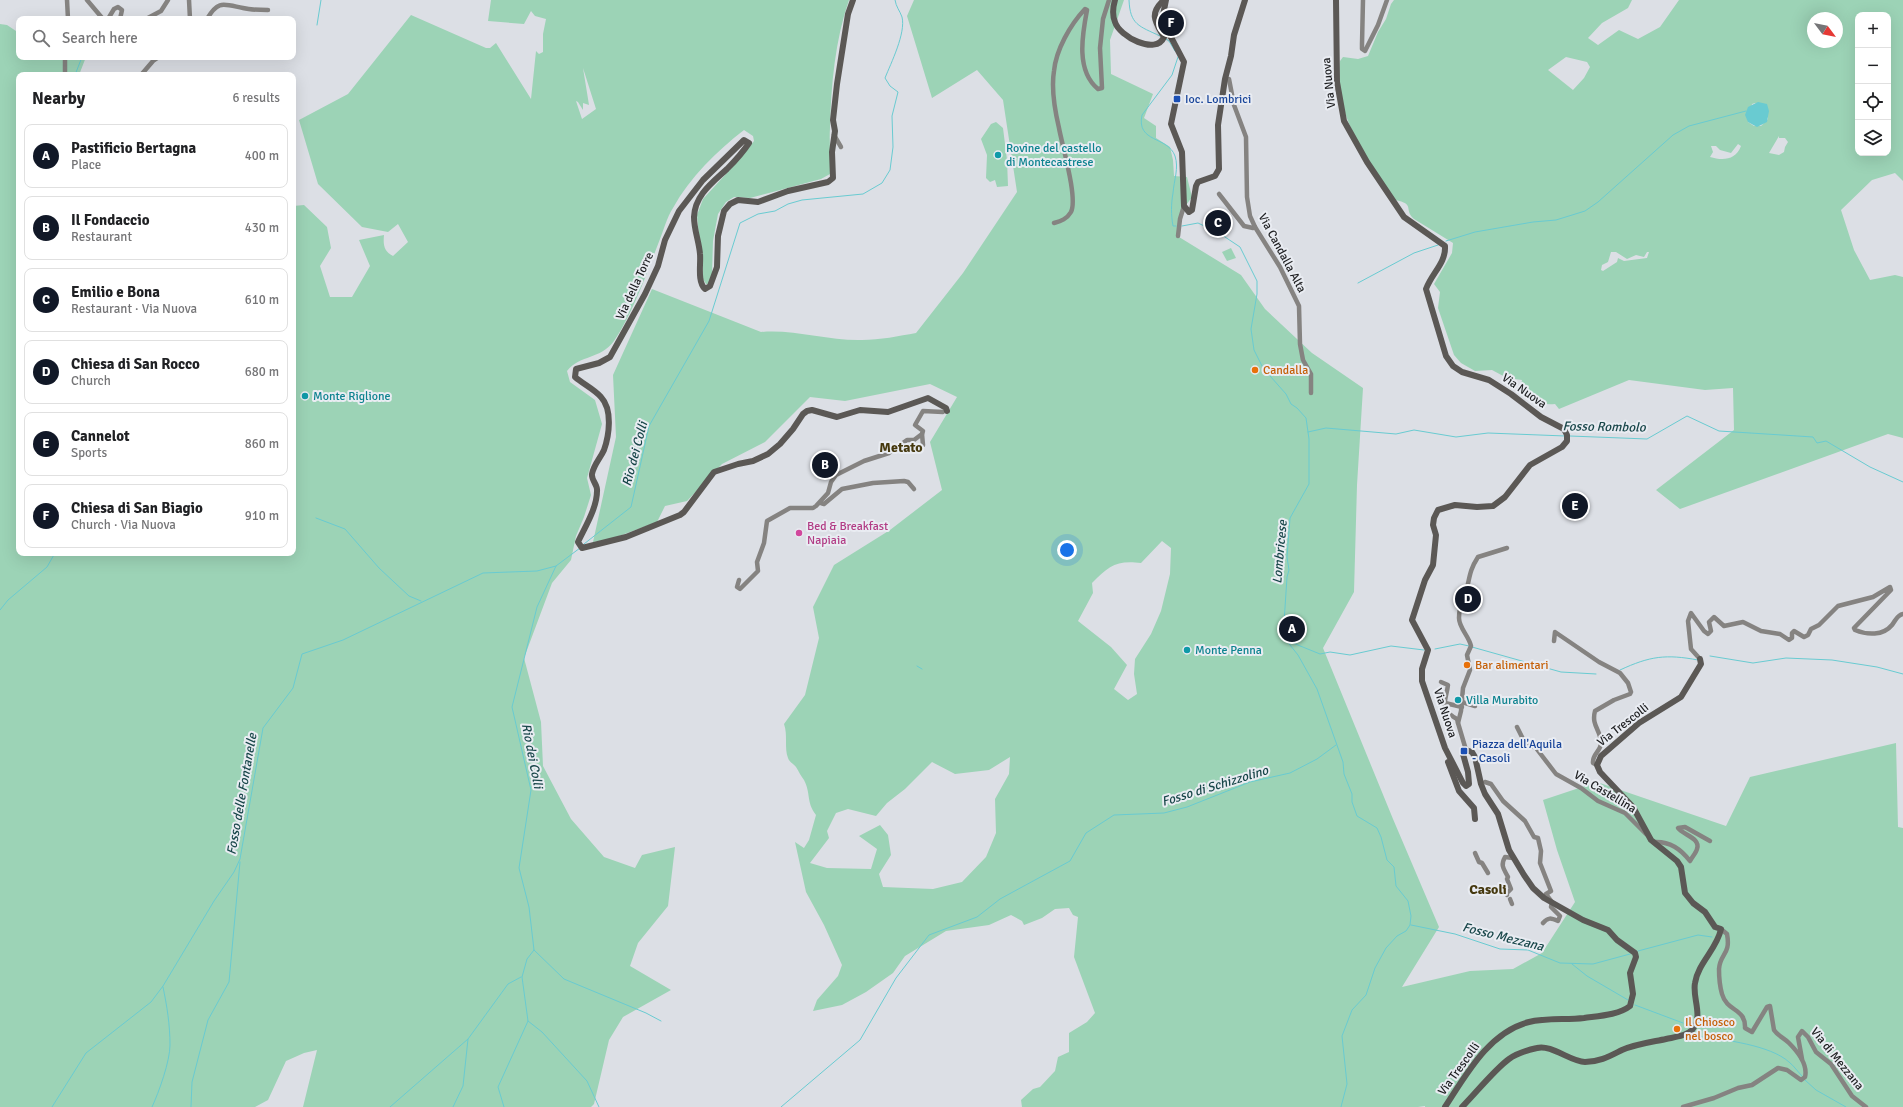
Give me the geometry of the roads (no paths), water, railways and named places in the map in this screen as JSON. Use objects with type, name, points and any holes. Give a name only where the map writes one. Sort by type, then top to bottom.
[{"type":"street","points":[[67,0],[68,16]]},
{"type":"street","points":[[87,0],[100,16]]},
{"type":"street","points":[[152,16],[162,11],[168,0]]},
{"type":"street","points":[[190,0],[190,16]]},
{"type":"street","name":"Via della Torre","points":[[853,0],[848,14],[837,84],[832,152],[834,175],[828,182],[788,191],[758,202],[738,200],[730,204],[724,211],[718,236],[718,267],[710,286],[705,289],[700,283],[700,252],[695,229],[695,208],[706,188],[728,168],[749,143],[744,140],[699,184],[679,211],[665,240],[658,266],[646,294],[610,357],[599,363],[576,369],[574,377],[602,398],[607,407],[608,419],[607,440],[603,453],[594,464],[591,477],[598,490],[592,513],[578,542],[581,546],[626,537],[680,515],[684,512],[714,472],[753,461],[768,454],[780,444],[807,411],[812,410],[837,417],[860,410],[888,412],[928,398],[946,408],[945,411]]},
{"type":"street","points":[[1054,223],[1066,219],[1071,211],[1072,204],[1071,191],[1058,128],[1053,72],[1056,58],[1073,26],[1085,9],[1087,10],[1082,48],[1084,66],[1086,76],[1092,84],[1098,89],[1102,88],[1100,48],[1103,19],[1109,0]]},
{"type":"street","points":[[1115,0],[1113,10],[1115,23],[1121,32],[1146,45],[1153,45],[1162,39],[1155,25],[1155,20],[1156,10],[1165,0]]},
{"type":"street","points":[[1165,0],[1162,20],[1184,62],[1171,124],[1182,152],[1184,206],[1180,218],[1178,236]]},
{"type":"street","points":[[1184,206],[1186,211],[1191,212],[1198,182],[1215,176],[1219,169],[1218,125],[1225,79],[1231,56],[1234,35],[1245,0]]},
{"type":"street","name":"Via Nuova","points":[[1336,0],[1337,82],[1344,121],[1366,162],[1404,217],[1413,225],[1440,240],[1445,246],[1446,253],[1426,289],[1446,356],[1453,366],[1462,372],[1489,380],[1541,417],[1564,428],[1567,435],[1567,441],[1562,448],[1530,465],[1504,497],[1493,506],[1477,507],[1455,505],[1438,510],[1434,518],[1433,525],[1436,535],[1433,565],[1424,580],[1412,620],[1428,650],[1422,669],[1422,681],[1447,755],[1462,783],[1468,786],[1468,772],[1463,754],[1468,750]]},
{"type":"street","points":[[1363,0],[1362,49],[1365,51],[1378,25],[1387,0]]},
{"type":"street","points":[[210,16],[214,7],[228,2],[243,8],[268,10]]},
{"type":"street","points":[[110,16],[114,9],[118,7],[122,10],[121,16]]},
{"type":"street","points":[[64,72],[65,60]]},
{"type":"street","points":[[144,72],[154,60]]},
{"type":"street","name":"Via Candalla Alta","points":[[1225,79],[1229,79],[1234,105],[1246,136],[1247,197],[1250,216],[1255,227],[1280,267],[1299,306],[1300,344],[1303,360],[1310,374],[1311,393]]},
{"type":"street","points":[[834,135],[841,147]]},
{"type":"street","points":[[1219,194],[1244,226],[1255,227]]},
{"type":"street","points":[[923,445],[923,431],[915,425],[923,411],[945,411]]},
{"type":"street","points":[[821,503],[836,475],[864,461],[889,453],[907,440],[914,440],[922,434]]},
{"type":"street","points":[[739,580],[737,587],[740,589],[758,571],[757,562],[764,543],[767,521],[790,508],[813,508],[821,503],[824,504],[842,489],[873,483],[904,481],[908,482],[914,489]]},
{"type":"street","points":[[1458,723],[1462,704],[1463,688],[1470,670],[1467,655],[1471,646],[1461,626],[1459,618],[1460,604],[1466,594],[1469,572],[1478,557],[1507,548]]},
{"type":"street","name":"Via Trescolli","points":[[1462,1107],[1509,1059],[1539,1047],[1560,1053],[1573,1060],[1594,1062],[1608,1058],[1628,1048],[1688,1033],[1694,1026],[1698,1015],[1698,1008],[1694,995],[1695,979],[1715,946],[1721,929],[1716,926],[1705,912],[1693,903],[1685,893],[1681,879],[1681,867],[1677,861],[1653,841],[1633,806],[1600,772],[1597,765],[1601,756],[1639,723],[1681,698],[1701,664],[1700,660],[1691,649],[1688,621],[1691,613],[1704,631],[1708,634],[1711,632],[1709,622],[1714,617],[1724,626],[1730,626],[1742,622],[1762,631],[1780,634],[1789,640],[1792,638],[1794,631],[1802,637],[1808,635],[1811,629],[1819,625],[1838,606],[1873,597],[1890,587],[1891,590],[1888,594],[1854,628],[1855,630],[1867,634],[1876,633],[1886,630],[1899,615],[1903,614]]},
{"type":"street","points":[[1460,604],[1468,610]]},
{"type":"street","points":[[1554,641],[1555,632],[1599,662],[1620,673],[1630,687],[1630,694],[1614,700],[1595,711],[1593,721],[1594,727],[1601,740],[1601,746],[1593,759],[1593,763],[1597,765]]},
{"type":"street","points":[[1441,682],[1448,685],[1447,693],[1444,698],[1446,712],[1457,719],[1463,740],[1468,750]]},
{"type":"street","points":[[1469,703],[1470,699],[1478,699]]},
{"type":"street","points":[[1445,703],[1469,703],[1469,705],[1475,706]]},
{"type":"street","name":"Via Castellina","points":[[1517,727],[1524,741],[1536,748],[1556,774],[1581,788],[1598,801],[1625,813],[1653,841]]},
{"type":"street","name":"Via Trescolli","points":[[1445,1107],[1484,1051],[1515,1028],[1531,1021],[1566,1020],[1623,1011],[1630,1006],[1633,994],[1630,973],[1636,957],[1635,953],[1617,940],[1608,930],[1583,920],[1540,895],[1533,888],[1513,858],[1498,814],[1485,794],[1475,757],[1468,750]]},
{"type":"street","points":[[1447,755],[1455,784],[1474,808],[1475,819]]},
{"type":"street","points":[[1485,782],[1491,784],[1504,801],[1525,821],[1540,844],[1540,863],[1551,891],[1546,894],[1552,902],[1550,905],[1560,916],[1558,921],[1547,918],[1543,923]]},
{"type":"street","points":[[1653,841],[1664,842],[1684,853],[1690,861],[1697,850],[1698,845],[1696,841],[1678,828],[1685,827],[1710,841]]},
{"type":"street","points":[[1476,853],[1479,862],[1488,873]]},
{"type":"street","points":[[1510,900],[1506,894],[1511,889],[1507,879],[1508,877],[1502,866],[1502,862],[1505,857],[1513,858]]},
{"type":"street","points":[[1684,1107],[1714,1098],[1738,1088],[1752,1085],[1778,1068],[1787,1070],[1801,1080],[1805,1077],[1806,1072],[1802,1059],[1789,1043],[1774,1030],[1770,1006],[1767,1007],[1752,1032],[1745,1028],[1745,1018],[1742,1014],[1726,1003],[1722,993],[1719,969],[1729,944],[1727,934],[1721,929]]},
{"type":"street","name":"Via di Mezzana","points":[[1802,1059],[1798,1037],[1802,1031],[1808,1037],[1816,1052],[1831,1064],[1852,1096],[1866,1107]]},
{"type":"water","points":[[1758,102],[1767,104],[1769,111],[1767,122],[1757,127],[1748,122],[1745,115],[1748,107]]},
{"type":"waterway","points":[[317,25],[321,0]]},
{"type":"waterway","name":"Rio dei Colli","points":[[584,544],[631,507],[649,426],[709,321],[740,223],[758,214],[775,211],[788,204],[802,200],[863,194],[882,183],[890,170],[893,147],[892,116],[898,92],[890,86],[885,78],[897,48],[903,24],[902,17],[895,0]]},
{"type":"waterway","name":"Lombricese","points":[[1129,0],[1131,15],[1137,24],[1160,36]]},
{"type":"waterway","name":"Lombricese","points":[[1166,39],[1175,51]]},
{"type":"waterway","name":"Lombricese","points":[[1176,226],[1173,226],[1172,218],[1172,197],[1176,170],[1175,156],[1166,145],[1148,135],[1141,124],[1142,115],[1172,75],[1178,57]]},
{"type":"waterway","points":[[76,72],[81,60]]},
{"type":"waterway","points":[[1446,241],[1475,232],[1533,222],[1556,220],[1585,211],[1598,202],[1673,135],[1689,126],[1746,111]]},
{"type":"waterway","name":"Lombricese","points":[[1182,226],[1198,223],[1219,233],[1240,247],[1257,281],[1257,294],[1251,329],[1254,350],[1263,368],[1286,394],[1291,404],[1306,418],[1309,439],[1309,484],[1290,518],[1287,557],[1289,570],[1287,577],[1284,623],[1286,628],[1286,640],[1298,655],[1317,689],[1343,762],[1344,774],[1352,794],[1352,802],[1357,816],[1377,828],[1387,860],[1394,867],[1396,886],[1408,901],[1411,916],[1410,925],[1406,931],[1397,936],[1386,948],[1375,968],[1366,995],[1352,1010],[1342,1036],[1347,1084],[1341,1107]]},
{"type":"waterway","points":[[1358,283],[1414,253],[1438,245]]},
{"type":"waterway","name":"Fosso Rombolo","points":[[1570,436],[1647,439],[1687,416],[1719,431],[1813,437],[1817,443],[1826,441],[1870,467],[1903,482]]},
{"type":"waterway","name":"Fosso Rombolo","points":[[1308,432],[1326,428],[1396,434],[1414,430],[1456,437],[1488,433],[1565,436]]},
{"type":"waterway","points":[[316,518],[345,529],[379,568],[409,596],[421,601]]},
{"type":"waterway","name":"Rio dei Colli","points":[[504,1107],[498,1087],[528,1021],[522,977],[527,959],[534,950],[529,907],[519,868],[531,790],[512,707],[537,607],[556,566],[580,548]]},
{"type":"waterway","points":[[0,610],[8,600],[47,567],[53,556]]},
{"type":"waterway","name":"Fosso delle Fontanelle","points":[[52,1107],[86,1053],[151,1002],[163,986],[214,901],[234,872],[240,859],[263,728],[293,688],[302,654],[343,640],[483,573],[537,571],[556,566]]},
{"type":"waterway","points":[[1288,641],[1320,654],[1330,652],[1350,655],[1391,646],[1424,650]]},
{"type":"waterway","points":[[1435,649],[1460,644],[1469,646]]},
{"type":"waterway","points":[[1472,647],[1561,672],[1596,674]]},
{"type":"waterway","points":[[1710,656],[1753,663],[1786,658],[1832,660],[1877,667],[1903,674]]},
{"type":"waterway","points":[[1620,670],[1649,659],[1677,657],[1698,660]]},
{"type":"waterway","points":[[917,666],[922,669]]},
{"type":"waterway","name":"Fosso di Schizzolino","points":[[781,1107],[860,1040],[896,978],[929,935],[977,917],[1000,899],[1070,861],[1086,833],[1114,815],[1164,813],[1187,807],[1250,782],[1290,773],[1317,759],[1336,745]]},
{"type":"waterway","points":[[191,1107],[192,1082],[208,1020],[229,982],[240,862]]},
{"type":"waterway","name":"Fosso Mezzana","points":[[1411,925],[1455,934],[1500,949],[1528,950],[1560,963],[1593,964],[1630,954]]},
{"type":"waterway","points":[[1638,951],[1698,935],[1712,937]]},
{"type":"waterway","points":[[534,950],[564,979],[646,1013],[661,1021]]},
{"type":"waterway","name":"Fosso Mezzana","points":[[1572,964],[1587,976],[1628,1000]]},
{"type":"waterway","points":[[453,1107],[463,1086],[468,1039],[508,984],[521,977]]},
{"type":"waterway","points":[[152,1107],[164,1076],[170,1052],[169,1023],[163,987]]},
{"type":"waterway","name":"Fosso Mezzana","points":[[1635,1005],[1683,1023]]},
{"type":"waterway","points":[[528,1021],[542,1032],[587,1081],[599,1107]]},
{"type":"waterway","name":"Fosso Mezzana","points":[[1694,1033],[1699,1036],[1747,1044],[1771,1051],[1793,1065],[1802,1076]]},
{"type":"waterway","points":[[390,1107],[468,1039]]},
{"type":"waterway","name":"Fosso Mezzana","points":[[1805,1080],[1816,1090],[1846,1107]]},
{"type":"place","name":"Chiesa di San Biagio","points":[[1171,23]]},
{"type":"place","name":"Ioc. Lombrici","points":[[1177,99]]},
{"type":"place","name":"Rovine del castello di Montecastrese","points":[[998,155]]},
{"type":"place","name":"Emilio e Bona","points":[[1218,223]]},
{"type":"place","name":"Candalla","points":[[1255,370]]},
{"type":"place","name":"Monte Riglione","points":[[305,396]]},
{"type":"place","name":"Il Fondaccio","points":[[825,465]]},
{"type":"place","name":"Cannelot","points":[[1575,506]]},
{"type":"place","name":"Bed & Breakfast Napiaia","points":[[799,533]]},
{"type":"place","name":"Chiesa di San Rocco","points":[[1468,599]]},
{"type":"place","name":"Pastificio Bertagna","points":[[1292,629]]},
{"type":"place","name":"Monte Penna","points":[[1187,650]]},
{"type":"place","name":"Bar alimentari","points":[[1467,665]]},
{"type":"place","name":"Villa Murabito","points":[[1458,700]]},
{"type":"place","name":"Piazza dell'Aquila - Casoli","points":[[1464,751]]},
{"type":"place","name":"Il Chiosco nel bosco","points":[[1677,1029]]},
{"type":"district","name":"Metato","points":[[901,447]]},
{"type":"district","name":"Casoli","points":[[1488,889]]}]
